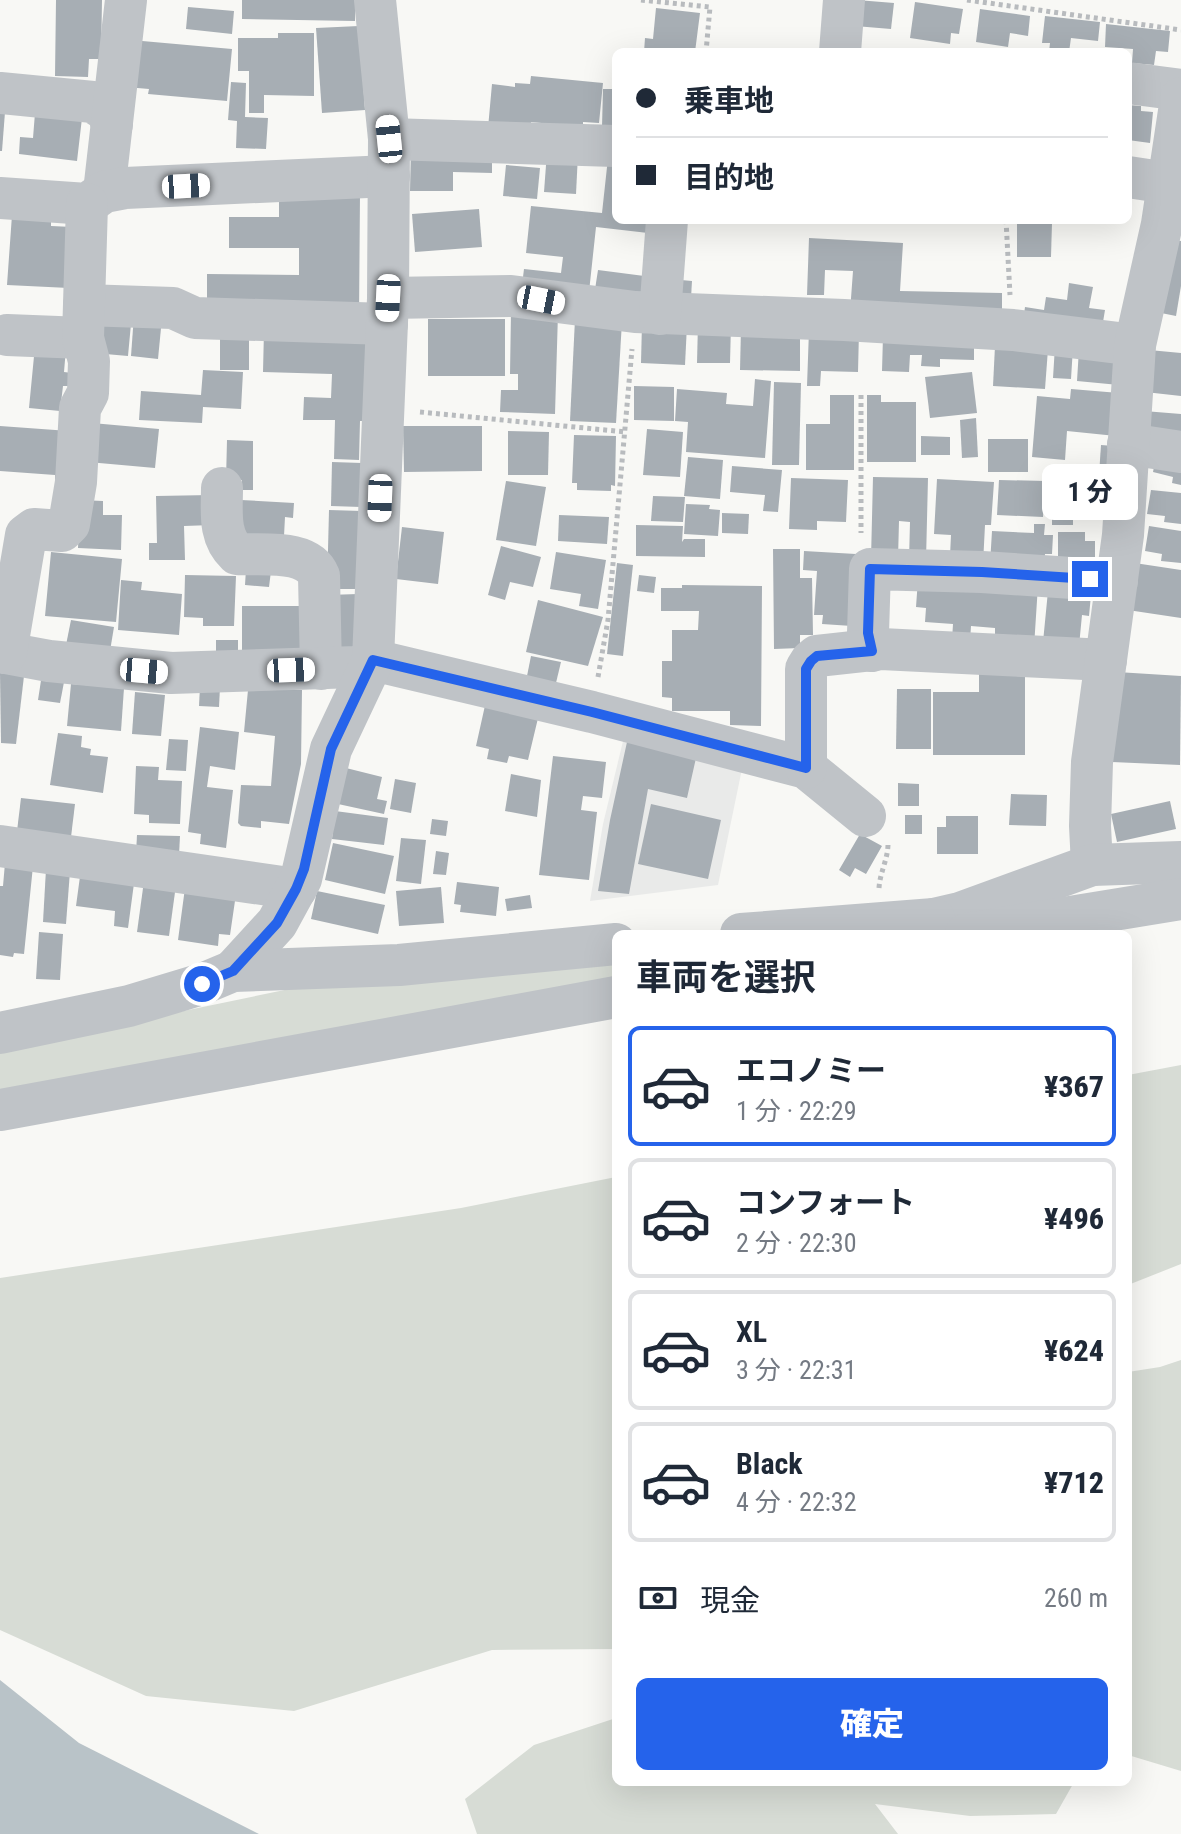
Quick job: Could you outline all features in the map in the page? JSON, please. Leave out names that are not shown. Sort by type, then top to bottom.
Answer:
[{"type":"street","points":[[126,0],[112,124],[96,198],[84,321],[89,361],[88,393],[80,408],[76,482],[69,524],[62,531],[34,529],[26,535],[3,652],[49,661],[171,673],[357,667],[373,660],[592,712],[806,768],[865,816]]},
{"type":"street","points":[[233,971],[277,923],[296,889],[304,869],[331,749],[373,660],[388,311],[389,158],[375,0]]},
{"type":"street","points":[[840,48],[844,0]]},
{"type":"street","points":[[1132,84],[1181,90]]},
{"type":"street","points":[[0,93],[93,102],[107,111],[112,124]]},
{"type":"street","points":[[1092,865],[1092,762],[1123,535],[1135,345],[1171,226],[1148,180],[1181,98]]},
{"type":"street","points":[[0,198],[96,198],[125,188],[389,158],[612,146]]},
{"type":"street","points":[[647,313],[666,224]]},
{"type":"street","points":[[7,335],[173,308],[195,318],[388,311],[511,296],[647,313],[1013,330],[1135,345]]},
{"type":"street","points":[[1128,444],[1181,452]]},
{"type":"street","points":[[222,488],[222,531],[229,547],[237,554],[303,558],[316,569],[319,576],[321,669]]},
{"type":"street","points":[[872,651],[868,633],[870,569],[982,572],[1117,581]]},
{"type":"street","points":[[806,768],[806,669],[817,656],[872,651],[1106,660]]},
{"type":"street","points":[[0,846],[296,889]]},
{"type":"street","points":[[946,929],[960,913],[1092,865],[1181,862]]},
{"type":"street","points":[[801,930],[877,925],[946,929],[1181,899]]},
{"type":"street","points":[[0,1033],[129,1006],[202,984],[233,971],[399,965],[612,944]]},
{"type":"street","points":[[0,1110],[612,998]]},
{"type":"path","points":[[641,0],[711,3],[706,48]]},
{"type":"path","points":[[967,0],[1004,2],[1181,30]]},
{"type":"path","points":[[1006,224],[1013,330]]},
{"type":"path","points":[[592,712],[608,620],[626,432],[647,313]]},
{"type":"path","points":[[861,395],[861,544],[870,569]]},
{"type":"path","points":[[383,409],[626,432]]},
{"type":"path","points":[[865,816],[889,836],[888,853],[880,871],[877,925]]},
{"type":"shaded area","points":[[624,737],[743,764],[718,885],[590,901],[603,824]]},
{"type":"shaded area","points":[[612,956],[612,987],[0,1097],[0,1049],[304,986]]},
{"type":"shaded area","points":[[1181,1065],[1181,1264],[1132,1283],[1132,1074]]},
{"type":"shaded area","points":[[612,1178],[612,1649],[492,1650],[294,1711],[146,1696],[0,1630],[0,1278],[461,1208]]},
{"type":"shaded area","points":[[1181,1360],[1181,1771],[1132,1756],[1132,1371]]},
{"type":"shaded area","points":[[0,1680],[79,1743],[259,1834],[0,1834]]},
{"type":"shaded area","points":[[612,1719],[612,1786],[1072,1786],[1056,1814],[970,1816],[875,1804],[898,1834],[477,1834],[465,1799],[534,1745]]},
{"type":"building","points":[[56,0],[102,0],[101,59],[89,59],[88,77],[55,76]]},
{"type":"building","points":[[242,0],[355,0],[355,21],[242,19]]},
{"type":"building","points":[[857,0],[894,3],[891,29],[855,26]]},
{"type":"building","points":[[915,2],[963,9],[959,34],[951,33],[950,44],[910,38]]},
{"type":"building","points":[[188,7],[234,11],[232,34],[186,29]]},
{"type":"building","points":[[656,8],[700,13],[696,48],[644,48],[645,38],[653,39]]},
{"type":"building","points":[[980,9],[1030,16],[1028,36],[1010,33],[1008,47],[976,42]]},
{"type":"building","points":[[1045,16],[1100,22],[1098,41],[1071,38],[1070,48],[1049,48],[1050,43],[1042,43]]},
{"type":"building","points":[[1106,24],[1170,31],[1168,52],[1156,51],[1154,65],[1132,63],[1132,48],[1105,47]]},
{"type":"building","points":[[359,26],[365,110],[322,113],[316,28]]},
{"type":"building","points":[[278,33],[314,33],[314,96],[264,95],[264,113],[249,113],[249,71],[238,71],[238,38],[278,38]]},
{"type":"building","points":[[131,40],[232,49],[227,101],[148,94],[149,89],[126,87]]},
{"type":"building","points":[[531,76],[603,83],[599,123],[583,122],[583,127],[531,122],[530,133],[488,128],[492,84],[515,87],[515,83],[530,84]]},
{"type":"building","points":[[231,82],[246,83],[245,117],[268,118],[266,149],[236,148],[237,121],[228,120]]},
{"type":"building","points":[[603,89],[612,89],[612,133],[602,127]]},
{"type":"building","points":[[1132,105],[1141,106],[1141,111],[1153,112],[1150,143],[1132,141]]},
{"type":"building","points":[[0,111],[5,112],[2,151],[0,151]]},
{"type":"building","points":[[35,113],[82,118],[77,161],[19,154],[20,137],[33,138]]},
{"type":"building","points":[[411,147],[492,148],[492,173],[453,172],[453,191],[410,191]]},
{"type":"building","points":[[547,152],[578,154],[576,194],[544,192]]},
{"type":"building","points":[[608,158],[612,158],[612,224],[649,224],[648,233],[596,227],[589,292],[522,285],[524,269],[561,273],[563,257],[526,253],[531,206],[602,213]]},
{"type":"building","points":[[506,165],[540,168],[537,199],[503,196]]},
{"type":"building","points":[[360,194],[359,318],[207,317],[207,274],[299,275],[299,248],[229,248],[229,217],[279,217],[279,199]]},
{"type":"building","points":[[479,209],[482,247],[415,252],[412,214]]},
{"type":"building","points":[[12,215],[51,217],[51,226],[73,227],[69,288],[7,285]]},
{"type":"building","points":[[1017,224],[1052,224],[1051,257],[1017,257]]},
{"type":"building","points":[[809,238],[903,243],[900,291],[1002,293],[1002,317],[900,315],[900,301],[899,315],[850,312],[853,271],[825,270],[824,295],[807,295]]},
{"type":"building","points":[[1169,239],[1181,241],[1181,286],[1176,316],[1156,312]]},
{"type":"building","points":[[598,270],[652,277],[648,303],[594,296]]},
{"type":"building","points":[[681,280],[692,281],[691,298],[672,297]]},
{"type":"building","points":[[1069,283],[1093,287],[1089,308],[1105,310],[1101,334],[1023,322],[1025,307],[1044,310],[1046,297],[1067,300]]},
{"type":"building","points":[[511,312],[558,313],[555,414],[500,412],[501,390],[518,390],[518,374],[510,374]]},
{"type":"building","points":[[132,313],[128,356],[94,353],[88,333]]},
{"type":"building","points":[[134,315],[162,318],[158,359],[131,356]]},
{"type":"building","points":[[428,319],[505,319],[505,376],[428,376]]},
{"type":"building","points":[[575,319],[622,321],[616,423],[570,421]]},
{"type":"building","points":[[220,322],[249,322],[249,370],[220,370]]},
{"type":"building","points":[[642,323],[687,325],[685,365],[641,363]]},
{"type":"building","points":[[698,323],[731,324],[730,363],[697,363]]},
{"type":"building","points":[[741,328],[800,329],[800,371],[740,370]]},
{"type":"building","points":[[264,330],[370,333],[368,421],[360,421],[359,460],[334,459],[335,420],[303,420],[304,397],[331,398],[332,374],[263,372]]},
{"type":"building","points":[[809,330],[859,331],[858,372],[821,371],[820,386],[807,386]]},
{"type":"building","points":[[883,336],[974,338],[974,360],[940,359],[940,367],[921,366],[922,355],[910,355],[909,372],[882,371]]},
{"type":"building","points":[[35,346],[66,348],[64,372],[72,373],[71,386],[63,386],[60,411],[29,408]]},
{"type":"building","points":[[995,346],[1048,349],[1045,389],[993,386]]},
{"type":"building","points":[[1055,346],[1073,347],[1071,379],[1053,378]]},
{"type":"building","points":[[1079,349],[1122,353],[1119,385],[1077,381]]},
{"type":"building","points":[[1149,350],[1181,353],[1181,396],[1145,392]]},
{"type":"building","points":[[203,370],[243,372],[241,409],[203,407],[202,423],[139,420],[141,391],[201,395]]},
{"type":"building","points":[[972,372],[977,413],[930,418],[925,377]]},
{"type":"building","points":[[755,379],[771,381],[765,458],[686,452],[688,422],[675,421],[677,389],[727,393],[726,404],[753,406]]},
{"type":"building","points":[[774,382],[801,383],[799,465],[772,465]]},
{"type":"building","points":[[634,386],[674,387],[674,421],[634,420]]},
{"type":"building","points":[[1071,389],[1119,393],[1116,436],[1067,431],[1065,460],[1032,457],[1037,396],[1070,399]]},
{"type":"building","points":[[830,395],[854,395],[854,470],[806,470],[806,424],[830,424]]},
{"type":"building","points":[[867,395],[881,395],[881,402],[916,402],[916,462],[867,462]]},
{"type":"building","points":[[1144,411],[1181,414],[1181,442],[1141,438]]},
{"type":"building","points":[[976,418],[978,457],[962,458],[960,420]]},
{"type":"building","points":[[92,423],[159,429],[155,468],[88,462]]},
{"type":"building","points":[[0,426],[69,431],[55,482],[55,475],[0,471]]},
{"type":"building","points":[[403,426],[482,426],[482,471],[404,472]]},
{"type":"building","points":[[647,429],[683,432],[680,477],[643,475]]},
{"type":"building","points":[[508,431],[549,432],[548,475],[508,475]]},
{"type":"building","points":[[574,435],[616,436],[615,486],[611,485],[611,491],[577,490],[577,483],[572,483]]},
{"type":"building","points":[[921,436],[950,437],[950,455],[921,455]]},
{"type":"building","points":[[988,439],[1028,439],[1028,472],[988,472]]},
{"type":"building","points":[[227,440],[253,441],[253,490],[242,490],[242,480],[226,480]]},
{"type":"building","points":[[1101,445],[1114,446],[1112,476],[1099,475]]},
{"type":"building","points":[[1157,452],[1181,457],[1181,485],[1172,483],[1173,477],[1153,472]]},
{"type":"building","points":[[688,457],[723,460],[720,499],[684,496]]},
{"type":"building","points":[[332,462],[362,463],[361,507],[331,506]]},
{"type":"building","points":[[732,466],[782,470],[778,512],[763,511],[765,495],[730,492]]},
{"type":"building","points":[[873,477],[928,478],[926,561],[909,560],[910,522],[899,521],[898,559],[871,559]]},
{"type":"building","points":[[791,478],[848,480],[846,522],[817,521],[817,530],[789,529]]},
{"type":"building","points":[[937,479],[994,482],[991,525],[985,525],[983,564],[950,556],[951,535],[934,534]]},
{"type":"building","points":[[999,480],[1045,481],[1043,517],[997,515]]},
{"type":"building","points":[[506,481],[546,487],[536,546],[496,540]]},
{"type":"building","points":[[1052,481],[1073,481],[1073,525],[1052,525]]},
{"type":"building","points":[[1151,490],[1181,493],[1181,524],[1164,522],[1165,516],[1147,514]]},
{"type":"building","points":[[211,495],[212,525],[184,526],[185,560],[149,560],[149,543],[157,543],[156,496]]},
{"type":"building","points":[[653,496],[685,497],[683,522],[651,521]]},
{"type":"building","points":[[80,500],[103,501],[103,515],[122,515],[121,550],[78,548]]},
{"type":"building","points":[[241,500],[294,503],[293,518],[285,517],[284,536],[239,534]]},
{"type":"building","points":[[686,504],[710,505],[709,509],[720,510],[718,536],[684,534]]},
{"type":"building","points":[[329,510],[362,511],[360,589],[327,589]]},
{"type":"building","points":[[722,513],[749,514],[748,534],[722,533]]},
{"type":"building","points":[[559,515],[609,517],[607,544],[558,541]]},
{"type":"building","points":[[1034,524],[1045,524],[1044,535],[1053,535],[1052,554],[1045,554],[1044,566],[990,564],[992,531],[1034,533]]},
{"type":"building","points":[[636,525],[683,526],[682,542],[684,539],[705,539],[705,557],[636,556]]},
{"type":"building","points":[[1149,526],[1181,531],[1181,563],[1161,561],[1162,554],[1145,551]]},
{"type":"building","points":[[402,527],[444,532],[438,584],[396,579]]},
{"type":"building","points":[[1058,532],[1085,532],[1085,541],[1095,541],[1095,568],[1058,567]]},
{"type":"building","points":[[501,546],[541,557],[533,587],[510,582],[505,600],[488,595]]},
{"type":"building","points":[[773,549],[800,549],[800,578],[812,578],[813,635],[800,635],[800,648],[774,649]]},
{"type":"building","points":[[804,551],[856,554],[852,626],[822,624],[823,615],[814,615],[817,571],[803,570]]},
{"type":"building","points":[[51,552],[122,559],[116,622],[45,616]]},
{"type":"building","points":[[556,552],[606,560],[598,609],[579,606],[581,594],[550,589]]},
{"type":"building","points":[[1128,562],[1181,570],[1181,618],[1121,609]]},
{"type":"building","points":[[617,563],[633,565],[623,656],[607,654]]},
{"type":"building","points":[[246,569],[271,571],[269,587],[245,585]]},
{"type":"building","points":[[185,575],[236,576],[234,626],[203,626],[203,618],[184,617]]},
{"type":"building","points":[[639,575],[656,577],[654,593],[637,591]]},
{"type":"building","points":[[918,579],[1038,585],[1034,647],[995,635],[995,628],[971,626],[970,641],[952,640],[953,624],[925,622],[926,608],[916,607]]},
{"type":"building","points":[[121,580],[142,582],[141,590],[182,594],[179,635],[118,630]]},
{"type":"building","points":[[682,585],[762,586],[761,726],[730,725],[730,711],[672,711],[672,698],[662,697],[662,661],[672,661],[672,630],[698,630],[699,611],[661,611],[661,588],[682,588]]},
{"type":"building","points":[[1048,591],[1091,595],[1089,616],[1082,615],[1079,646],[1043,642]]},
{"type":"building","points":[[358,594],[359,652],[330,652],[328,595]]},
{"type":"building","points":[[538,600],[603,617],[588,666],[526,652]]},
{"type":"building","points":[[242,606],[307,606],[307,660],[242,660]]},
{"type":"building","points":[[71,620],[114,627],[109,657],[65,650]]},
{"type":"building","points":[[216,640],[238,640],[238,662],[216,661]]},
{"type":"building","points":[[531,656],[561,662],[555,687],[526,681]]},
{"type":"building","points":[[1117,672],[1181,676],[1180,765],[1112,762]]},
{"type":"building","points":[[0,673],[24,676],[16,744],[1,743]]},
{"type":"building","points":[[42,674],[65,677],[60,703],[38,700]]},
{"type":"building","points":[[979,674],[1025,674],[1025,755],[933,755],[933,692],[979,692]]},
{"type":"building","points":[[71,684],[124,688],[121,731],[67,726]]},
{"type":"building","points":[[200,686],[220,687],[219,707],[199,706]]},
{"type":"building","points":[[897,689],[931,689],[931,749],[896,749]]},
{"type":"building","points":[[248,690],[302,690],[301,764],[289,824],[261,821],[261,828],[238,823],[241,785],[271,786],[275,736],[244,732]]},
{"type":"building","points":[[135,692],[165,695],[161,736],[132,734]]},
{"type":"building","points":[[486,701],[539,714],[528,760],[509,756],[507,763],[487,759],[489,749],[476,746]]},
{"type":"building","points":[[200,727],[239,732],[235,770],[210,766],[207,787],[233,790],[226,848],[200,844],[201,834],[188,832]]},
{"type":"building","points":[[58,733],[82,736],[81,747],[91,749],[90,755],[108,757],[103,793],[50,785]]},
{"type":"building","points":[[169,739],[188,740],[186,771],[166,770]]},
{"type":"building","points":[[627,742],[696,758],[687,798],[648,789],[629,894],[598,891]]},
{"type":"building","points":[[553,756],[606,762],[602,798],[583,796],[581,810],[597,812],[589,880],[539,875]]},
{"type":"building","points":[[136,766],[159,767],[158,780],[182,781],[180,824],[149,823],[149,815],[134,814]]},
{"type":"building","points":[[346,768],[382,777],[377,799],[387,801],[384,814],[338,804]]},
{"type":"building","points":[[511,774],[541,780],[537,817],[505,811]]},
{"type":"building","points":[[395,779],[416,783],[411,813],[390,809]]},
{"type":"building","points":[[898,783],[919,784],[919,806],[898,806]]},
{"type":"building","points":[[1011,794],[1047,795],[1046,826],[1009,825]]},
{"type":"building","points":[[21,798],[75,804],[71,837],[17,831]]},
{"type":"building","points":[[1170,801],[1176,829],[1117,842],[1111,814]]},
{"type":"building","points":[[651,804],[721,820],[708,879],[638,864]]},
{"type":"building","points":[[335,811],[388,818],[384,845],[332,839]]},
{"type":"building","points":[[905,815],[922,815],[922,834],[905,834]]},
{"type":"building","points":[[946,816],[978,816],[978,854],[937,854],[937,827],[946,827]]},
{"type":"building","points":[[432,819],[448,821],[446,836],[430,834]]},
{"type":"building","points":[[860,834],[882,846],[866,874],[855,868],[850,877],[839,870]]},
{"type":"building","points":[[137,835],[180,836],[179,855],[136,854]]},
{"type":"building","points":[[401,838],[426,840],[421,884],[396,881]]},
{"type":"building","points":[[333,843],[394,856],[385,894],[325,880]]},
{"type":"building","points":[[436,851],[449,853],[446,875],[433,874]]},
{"type":"building","points":[[5,863],[33,866],[24,954],[14,953],[13,957],[0,955],[0,886],[3,886]]},
{"type":"building","points":[[46,869],[70,871],[66,924],[43,922]]},
{"type":"building","points":[[81,869],[135,876],[128,928],[114,926],[115,911],[76,906]]},
{"type":"building","points":[[144,881],[176,885],[169,936],[137,932]]},
{"type":"building","points":[[457,882],[499,887],[496,916],[460,912],[461,905],[454,904]]},
{"type":"building","points":[[441,887],[444,923],[399,926],[396,891]]},
{"type":"building","points":[[185,888],[236,894],[230,935],[219,934],[218,946],[178,940]]},
{"type":"building","points":[[317,891],[385,905],[378,934],[311,919]]},
{"type":"building","points":[[530,895],[532,908],[507,911],[505,899]]},
{"type":"building","points":[[39,932],[63,934],[60,980],[36,979]]},
{"type":"route","points":[[202,984],[233,971],[285,910],[304,869],[331,749],[373,660],[592,712],[806,768],[806,669],[817,656],[872,651],[868,633],[870,569],[1090,579]]}]
